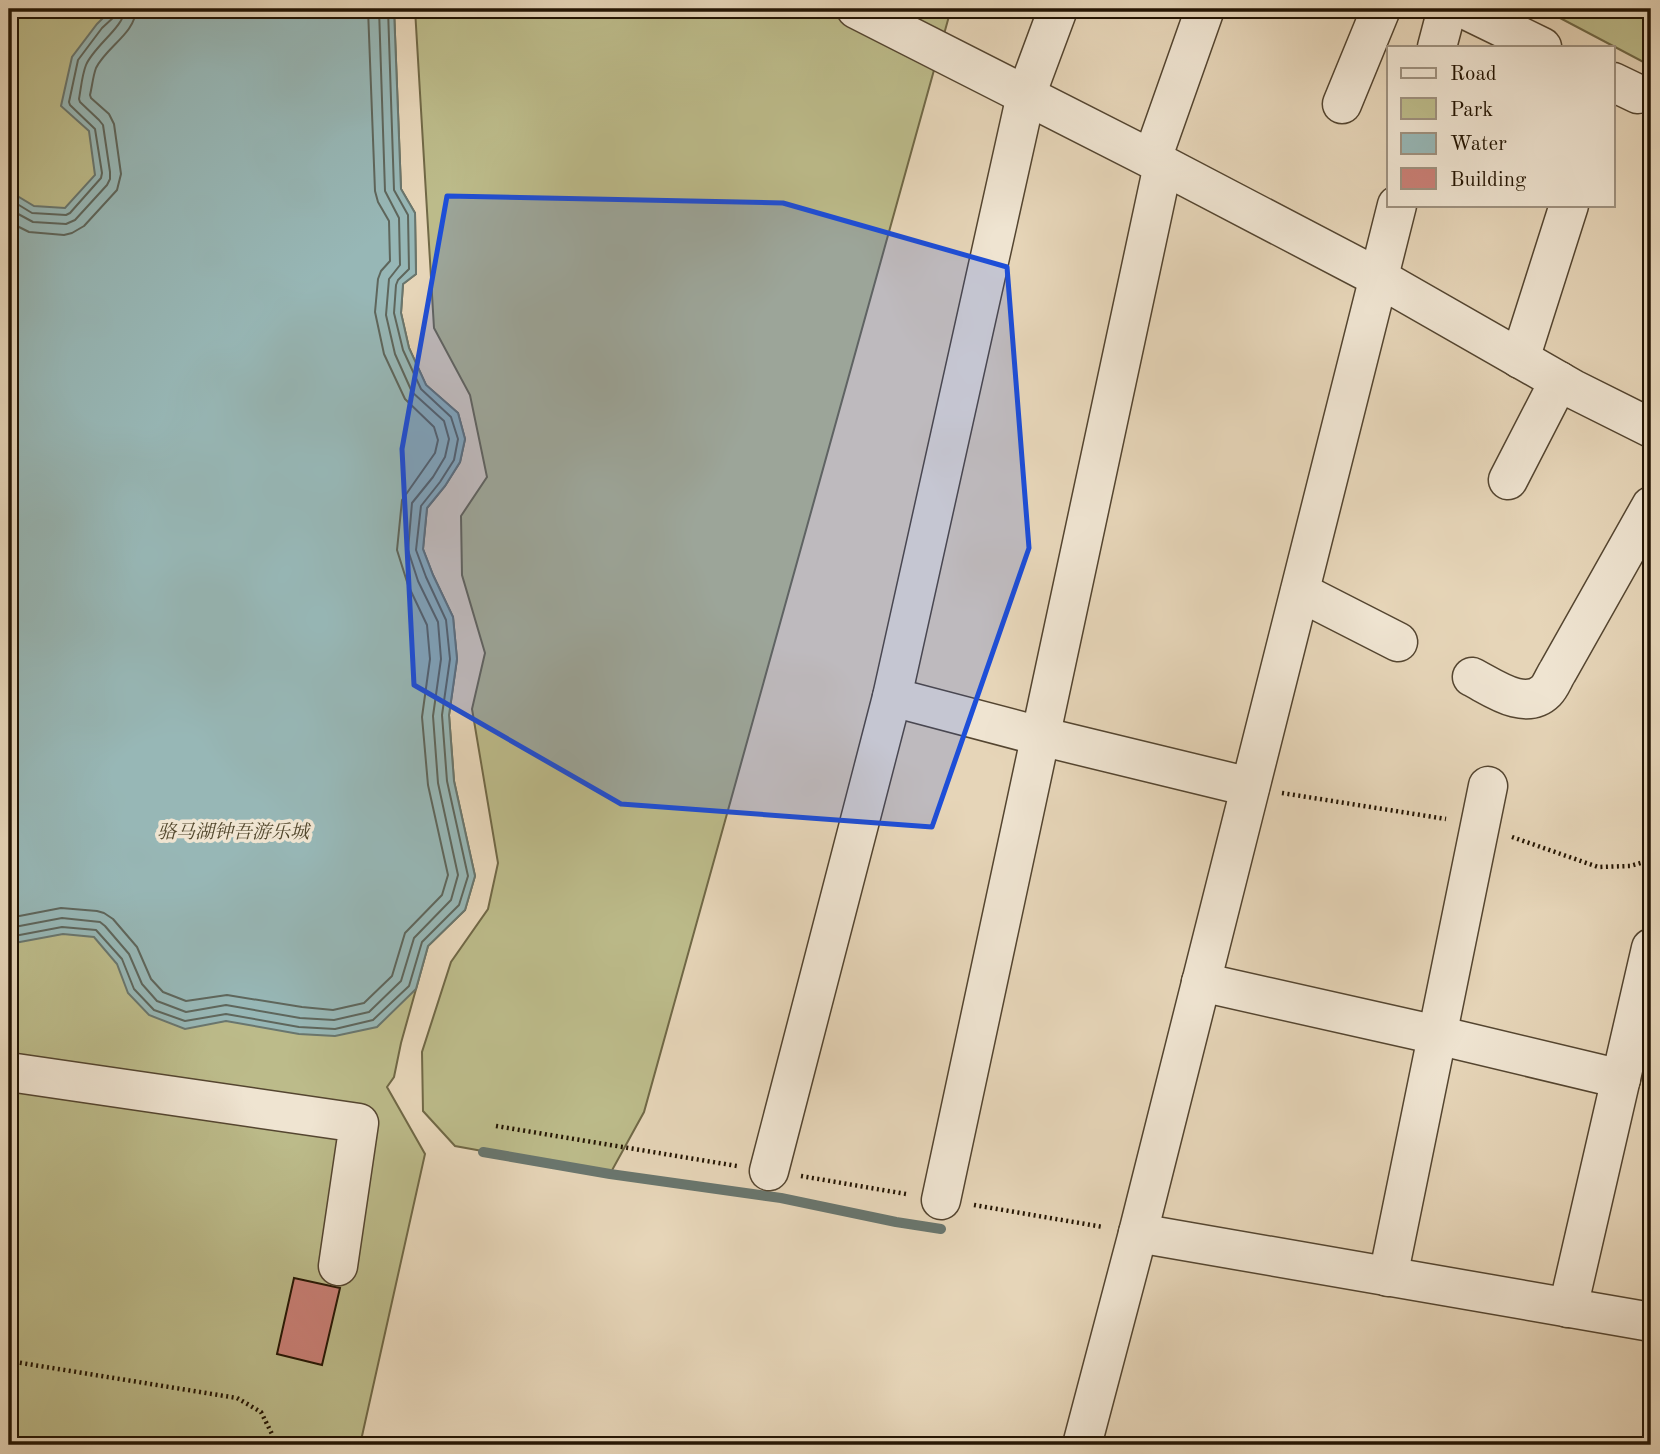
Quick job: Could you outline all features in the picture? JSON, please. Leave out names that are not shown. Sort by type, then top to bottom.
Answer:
[{"type":"street","points":[[856,9],[1379,278],[1559,381],[1651,428]]},
{"type":"street","points":[[769,1171],[892,697],[1027,95],[1058,9]]},
{"type":"street","points":[[941,1200],[1158,162],[1205,9]]},
{"type":"street","points":[[1342,104],[1381,9]]},
{"type":"street","points":[[1437,46],[1447,9]]},
{"type":"street","points":[[1464,9],[1540,46]]},
{"type":"street","points":[[1082,1445],[1397,206]]},
{"type":"street","points":[[1520,359],[1569,206]]},
{"type":"street","points":[[1508,480],[1559,381]]},
{"type":"street","points":[[1472,677],[1513,698],[1531,699],[1545,691],[1651,506]]},
{"type":"street","points":[[1300,592],[1398,642]]},
{"type":"street","points":[[892,697],[1250,787]]},
{"type":"street","points":[[1388,1277],[1488,786]]},
{"type":"street","points":[[1568,1308],[1651,948]]},
{"type":"street","points":[[1201,982],[1621,1079]]},
{"type":"street","points":[[9,1072],[359,1123],[338,1266]]},
{"type":"street","points":[[1138,1233],[1651,1322]]},
{"type":"path","points":[[496,1126],[1138,1233]]},
{"type":"path","points":[[9,1361],[237,1398],[261,1412],[273,1436],[274,1445]]},
{"type":"highlighted area","points":[[447,196],[783,203],[1007,267],[1029,548],[932,827],[621,804],[414,685],[402,449]]},
{"type":"green space","name":"骆马湖钟吾游乐城","points":[[9,9],[394,9],[401,189],[415,213],[416,274],[403,284],[401,313],[409,348],[426,385],[458,413],[465,439],[460,462],[427,508],[423,549],[453,617],[457,659],[449,715],[454,781],[475,876],[465,910],[428,946],[394,1077],[387,1087],[425,1154],[360,1445],[9,1445]]},
{"type":"green space","points":[[415,9],[951,9],[644,1112],[610,1174],[455,1146],[423,1111],[422,1052],[451,962],[488,909],[498,863],[472,709],[485,653],[462,575],[461,516],[487,477],[470,395],[434,328]]},
{"type":"green space","points":[[1543,9],[1651,9],[1651,66]]},
{"type":"water","name":"骆马湖钟吾游乐城","points":[[112,9],[394,9],[401,189],[415,213],[416,274],[403,284],[401,313],[409,348],[426,385],[458,413],[465,439],[460,462],[427,508],[423,549],[453,617],[457,659],[449,715],[454,781],[475,876],[465,910],[428,946],[416,989],[377,1027],[335,1036],[299,1034],[226,1021],[185,1029],[149,1015],[128,993],[117,964],[94,937],[63,934],[9,944],[9,191],[34,206],[65,208],[95,175],[89,131],[61,106],[72,57]]},
{"type":"building","points":[[294,1278],[340,1288],[322,1365],[277,1354]]},
{"type":"waterway","points":[[483,1152],[610,1174],[781,1198],[941,1229]]}]
